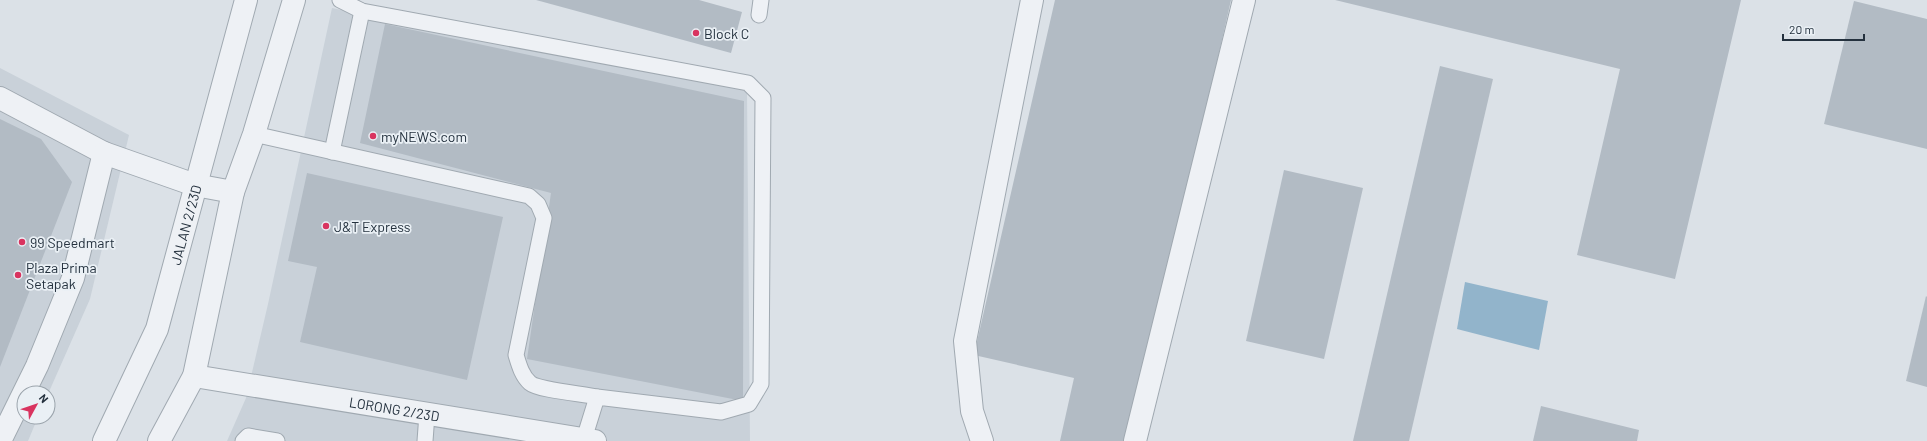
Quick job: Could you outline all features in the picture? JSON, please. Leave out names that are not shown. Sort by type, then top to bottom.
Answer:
[{"type":"street","name":"JALAN 2/23D","points":[[104,441],[157,329],[246,0]]},
{"type":"street","points":[[159,441],[194,376],[233,192],[254,134],[294,0]]},
{"type":"street","points":[[982,441],[972,411],[964,341],[1032,0]]},
{"type":"street","points":[[1135,441],[1244,0]]},
{"type":"street","points":[[0,98],[104,153],[195,185],[233,192]]},
{"type":"street","points":[[0,441],[37,366],[73,278],[104,153]]},
{"type":"street","name":"LORONG 2/23D","points":[[194,376],[590,440]]},
{"type":"lane","points":[[254,134],[529,196],[538,204],[544,218],[516,355],[520,369],[530,383],[542,388],[597,397],[721,412],[749,404],[761,384],[763,98],[748,84],[362,11],[340,0]]},
{"type":"lane","points":[[759,15],[762,0]]},
{"type":"lane","points":[[332,152],[362,11]]},
{"type":"lane","points":[[590,440],[597,397]]},
{"type":"lane","points":[[425,441],[427,414]]},
{"type":"lane","points":[[243,441],[248,436],[277,441]]},
{"type":"shaded area","points":[[332,8],[747,91],[750,441],[227,441],[246,398],[268,304]]},
{"type":"shaded area","points":[[0,68],[129,135],[90,299],[52,385],[16,385],[16,425],[35,425],[28,441],[0,441]]},
{"type":"water","points":[[1465,282],[1548,301],[1539,350],[1457,329]]},
{"type":"building","name":"Block C","points":[[536,0],[699,0],[742,12],[731,53]]},
{"type":"building","points":[[1055,0],[1231,0],[1131,441],[1060,441],[1074,378],[974,355]]},
{"type":"building","points":[[1335,0],[1741,0],[1675,279],[1577,255],[1620,69]]},
{"type":"building","points":[[1854,1],[1927,19],[1927,149],[1824,124]]},
{"type":"building","points":[[385,24],[744,101],[743,401],[527,359],[551,193],[360,143]]},
{"type":"building","points":[[1440,66],[1493,79],[1409,441],[1353,441]]},
{"type":"building","name":"Plaza Prima Setapak","points":[[0,119],[41,139],[72,182],[0,367]]},
{"type":"building","points":[[1284,170],[1363,188],[1324,359],[1246,341]]},
{"type":"building","points":[[307,173],[503,217],[467,380],[300,342],[317,267],[288,261]]},
{"type":"building","points":[[1926,296],[1927,297],[1927,387],[1906,381]]},
{"type":"building","points":[[1541,406],[1639,430],[1637,441],[1533,441]]},
{"type":"place","name":"Block C","points":[[696,33]]},
{"type":"place","name":"myNEWS.com","points":[[373,136]]},
{"type":"place","name":"J&T Express","points":[[326,226]]},
{"type":"place","name":"99 Speedmart","points":[[22,242]]},
{"type":"place","name":"Plaza Prima Setapak","points":[[18,275]]}]
